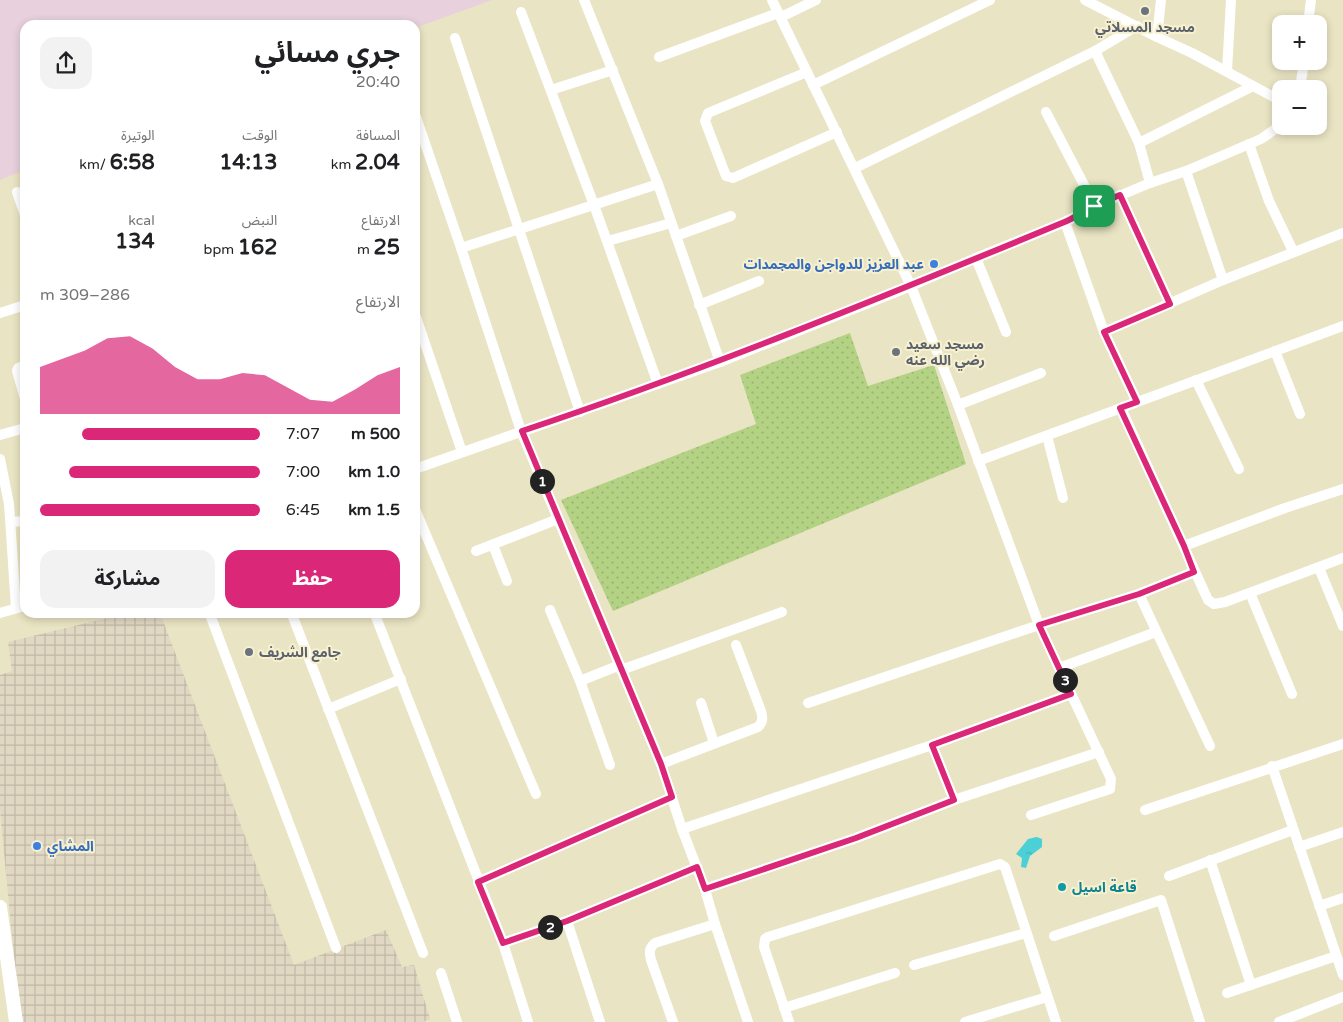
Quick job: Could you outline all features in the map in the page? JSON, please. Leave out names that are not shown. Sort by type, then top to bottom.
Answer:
[{"type":"street","points":[[584,0],[658,184],[720,362]]},
{"type":"street","points":[[772,0],[911,286],[958,405],[1039,625],[1111,779],[1110,789],[1031,816]]},
{"type":"street","points":[[659,57],[816,0]]},
{"type":"street","points":[[814,85],[990,0]]},
{"type":"street","points":[[1085,0],[1227,71],[1272,96]]},
{"type":"street","points":[[1157,37],[1161,0]]},
{"type":"street","points":[[1227,71],[1231,0]]},
{"type":"street","points":[[1309,15],[1311,0]]},
{"type":"street","points":[[521,12],[608,242],[658,384]]},
{"type":"street","points":[[855,168],[1095,51],[1137,26]]},
{"type":"street","points":[[455,38],[580,412]]},
{"type":"street","points":[[1095,51],[1139,143],[1150,183]]},
{"type":"street","points":[[552,90],[613,70]]},
{"type":"street","points":[[807,72],[708,113],[705,121],[726,176],[733,178],[837,132]]},
{"type":"street","points":[[1139,143],[1253,86]]},
{"type":"street","points":[[1046,112],[1094,206]]},
{"type":"street","points":[[420,129],[522,431],[661,764],[682,829],[705,889],[714,924],[748,1022]]},
{"type":"street","points":[[420,467],[720,362],[1065,222],[1094,206],[1150,183],[1186,171],[1261,139],[1272,131]]},
{"type":"street","points":[[1249,144],[1268,201],[1293,251]]},
{"type":"street","points":[[1186,171],[1223,280]]},
{"type":"street","points":[[461,248],[658,184]]},
{"type":"street","points":[[16,192],[20,202]]},
{"type":"street","points":[[1120,195],[1170,304]]},
{"type":"street","points":[[676,236],[731,216]]},
{"type":"street","points":[[1065,222],[1104,332],[1137,402]]},
{"type":"street","points":[[608,242],[671,223]]},
{"type":"street","points":[[1104,332],[1293,251],[1343,233]]},
{"type":"street","points":[[976,258],[1006,332]]},
{"type":"street","points":[[700,305],[759,280]]},
{"type":"street","points":[[0,313],[20,307]]},
{"type":"street","points":[[978,461],[1343,326]]},
{"type":"street","points":[[420,329],[462,452]]},
{"type":"street","points":[[1274,351],[1300,414]]},
{"type":"street","points":[[20,367],[16,371],[20,383]]},
{"type":"street","points":[[958,405],[1041,373]]},
{"type":"street","points":[[1196,380],[1239,469]]},
{"type":"street","points":[[1120,408],[1208,600],[1214,604],[1225,602],[1343,558]]},
{"type":"street","points":[[0,436],[20,430]]},
{"type":"street","points":[[1047,436],[1063,498]]},
{"type":"street","points":[[0,459],[11,522],[12,570],[20,607],[0,613]]},
{"type":"street","points":[[1184,546],[1285,508],[1343,489]]},
{"type":"street","points":[[476,551],[558,519]]},
{"type":"street","points":[[11,522],[20,521]]},
{"type":"street","points":[[420,521],[536,794]]},
{"type":"street","points":[[493,545],[507,581]]},
{"type":"street","points":[[1319,568],[1343,626]]},
{"type":"street","points":[[808,703],[1039,625],[1139,594],[1194,572]]},
{"type":"street","points":[[1250,593],[1292,694]]},
{"type":"street","points":[[1139,594],[1210,746]]},
{"type":"street","points":[[550,610],[580,681],[610,765]]},
{"type":"street","points":[[580,681],[782,612]]},
{"type":"street","points":[[211,618],[336,948]]},
{"type":"street","points":[[293,618],[422,953]]},
{"type":"street","points":[[376,618],[503,943],[528,1022]]},
{"type":"street","points":[[1059,668],[1156,632]]},
{"type":"street","points":[[661,764],[758,727],[763,719],[736,645]]},
{"type":"street","points":[[328,709],[401,679]]},
{"type":"street","points":[[682,829],[932,745],[1071,694]]},
{"type":"street","points":[[701,703],[714,743]]},
{"type":"street","points":[[1145,810],[1272,766],[1343,744]]},
{"type":"street","points":[[932,745],[954,800]]},
{"type":"street","points":[[705,889],[856,838],[954,800],[1099,752]]},
{"type":"street","points":[[1272,766],[1342,970]]},
{"type":"street","points":[[478,882],[672,797]]},
{"type":"street","points":[[1169,876],[1293,830]]},
{"type":"street","points":[[1299,846],[1343,832]]},
{"type":"street","points":[[1210,860],[1252,985]]},
{"type":"street","points":[[789,1022],[764,947],[765,939],[768,936],[1000,864],[1005,867],[1056,1022]]},
{"type":"street","points":[[503,943],[567,921],[697,867]]},
{"type":"street","points":[[1319,906],[1343,898]]},
{"type":"street","points":[[1054,936],[1161,900],[1200,1022]]},
{"type":"street","points":[[0,906],[16,1022]]},
{"type":"street","points":[[567,921],[600,1022]]},
{"type":"street","points":[[673,1022],[651,960],[649,952],[651,946],[655,943],[714,924]]},
{"type":"street","points":[[914,965],[1026,933]]},
{"type":"street","points":[[1228,993],[1336,956]]},
{"type":"street","points":[[441,973],[457,1022]]},
{"type":"street","points":[[784,1008],[896,973]]},
{"type":"street","points":[[965,1022],[1047,997]]},
{"type":"street","points":[[1280,1022],[1343,997]]},
{"type":"shaded area","points":[[0,0],[492,0],[420,26],[420,20],[20,20],[20,172],[0,180]]},
{"type":"shaded area","points":[[107,618],[162,618],[294,965],[386,930],[402,967],[414,965],[430,1019],[423,1022],[20,1022],[0,810],[0,675],[12,671],[8,642]]},
{"type":"green space","points":[[850,333],[868,386],[934,365],[966,464],[613,611],[561,500],[756,424],[740,375]]},
{"type":"water","points":[[1037,837],[1042,839],[1042,847],[1030,856],[1026,868],[1021,867],[1022,858],[1016,854],[1028,839]]},
{"type":"place","name":"مسجد المسلاتي","points":[[1145,11]]},
{"type":"place","name":"عبد العزيز للدواجن والمجمدات","points":[[934,264]]},
{"type":"place","name":"مسجد سعيد رضي الله عنه","points":[[896,352]]},
{"type":"place","name":"جامع الشريف","points":[[249,652]]},
{"type":"place","name":"المشاي","points":[[37,846]]},
{"type":"place","name":"قاعة اسيل","points":[[1062,887]]},
{"type":"route","points":[[1120,195],[1170,304],[1104,332],[1137,402],[1120,408],[1184,546],[1194,572],[1139,594],[1039,625],[1071,694],[932,745],[954,800],[856,838],[705,889],[697,867],[567,921],[503,943],[478,882],[672,797],[661,764],[522,431],[720,362],[1065,222],[1094,206],[1120,195]]}]
